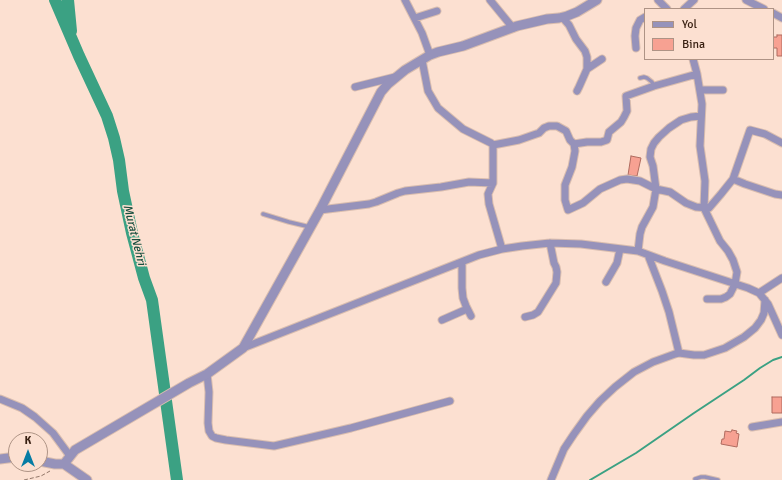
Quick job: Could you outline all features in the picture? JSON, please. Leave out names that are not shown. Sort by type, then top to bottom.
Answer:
[{"type":"street","points":[[406,0],[422,33],[426,57],[428,91],[438,108],[462,129],[493,145],[519,140],[539,133],[544,128],[549,126],[557,126],[566,132],[574,144],[575,151],[572,167],[565,185],[565,200],[568,210],[583,203],[600,189],[620,180],[632,179],[640,181],[656,189],[670,192],[686,203],[696,207],[708,208],[733,179],[750,130],[765,134],[782,142]]},
{"type":"street","points":[[490,0],[513,28]]},
{"type":"street","points":[[243,348],[320,210],[381,92],[395,77],[426,57],[438,52],[463,46],[536,21],[562,17],[577,12],[597,0]]},
{"type":"street","points":[[658,0],[662,8]]},
{"type":"street","points":[[685,8],[694,0]]},
{"type":"street","points":[[746,0],[762,8]]},
{"type":"street","points":[[415,18],[438,11]]},
{"type":"street","points":[[562,17],[569,25],[587,57],[587,69],[580,87],[576,91]]},
{"type":"street","points":[[636,48],[634,36],[636,28],[640,20],[644,17]]},
{"type":"street","points":[[587,69],[602,59]]},
{"type":"street","points":[[693,60],[702,104],[700,146],[705,181],[704,208],[720,241],[733,260],[737,272],[735,284],[730,294],[721,299],[707,299]]},
{"type":"street","points":[[574,144],[601,142],[607,140],[609,132],[621,122],[627,111],[626,96],[654,86],[697,74]]},
{"type":"street","points":[[355,87],[395,77]]},
{"type":"street","points":[[700,90],[723,90]]},
{"type":"street","points":[[638,251],[642,227],[653,207],[656,189],[653,166],[650,157],[651,149],[654,143],[669,128],[681,120],[701,116]]},
{"type":"street","points":[[493,145],[493,183],[488,194],[489,204],[502,249]]},
{"type":"street","points":[[733,179],[775,194],[782,195]]},
{"type":"street","points":[[320,210],[369,204],[406,191],[469,182],[493,183]]},
{"type":"street","points":[[525,317],[538,312],[556,283],[557,272],[550,244]]},
{"type":"street","points":[[59,464],[70,456],[75,450],[206,374],[243,348],[479,255],[502,249],[550,244],[581,244],[638,251],[748,288],[759,294],[768,304],[782,335]]},
{"type":"street","points":[[606,282],[617,263],[620,249]]},
{"type":"street","points":[[648,255],[669,312],[680,353]]},
{"type":"street","points":[[442,320],[469,312],[463,298],[462,262]]},
{"type":"street","points":[[759,294],[782,278]]},
{"type":"street","points":[[551,480],[564,449],[574,434],[600,401],[615,387],[634,372],[652,362],[680,353],[694,355],[712,353],[725,348],[744,337],[755,328],[761,320],[764,313],[765,300]]},
{"type":"street","points":[[206,374],[209,392],[208,423],[212,436],[226,440],[266,446],[290,443],[450,401]]},
{"type":"street","points":[[0,399],[22,408],[35,417],[53,434],[70,456]]},
{"type":"street","points":[[752,427],[782,422]]},
{"type":"street","points":[[48,462],[59,464],[87,480]]},
{"type":"lane","points":[[640,78],[647,78],[654,86]]},
{"type":"lane","points":[[263,214],[310,227]]},
{"type":"lane","points":[[695,479],[705,477],[718,480]]},
{"type":"path","points":[[24,480],[41,476],[59,464]]},
{"type":"building","points":[[777,35],[782,35],[782,56],[777,56],[777,48],[774,48],[774,37],[777,37]]},
{"type":"building","points":[[631,156],[641,158],[637,176],[628,175]]},
{"type":"building","points":[[772,397],[782,397],[782,413],[772,413]]},
{"type":"building","points":[[732,430],[737,431],[736,433],[739,434],[737,447],[721,444],[722,439],[724,439],[725,431],[731,432]]},
{"type":"waterway","name":"Murat Nehri","points":[[55,0],[107,116],[114,138],[132,233],[144,278],[152,300],[177,480]]},
{"type":"waterway","points":[[68,0],[71,31]]},
{"type":"waterway","points":[[590,480],[636,453],[760,368],[773,360],[782,357]]}]
